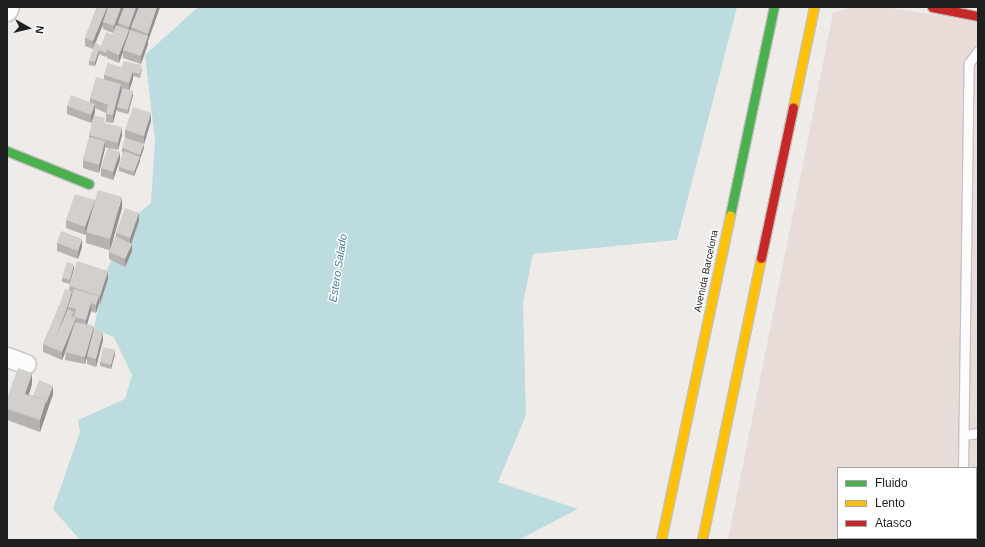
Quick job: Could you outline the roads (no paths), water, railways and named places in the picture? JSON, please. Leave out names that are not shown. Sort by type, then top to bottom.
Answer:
[{"type":"main road","name":"Avenida Barcelona","points":[[661,540],[774,7]]},
{"type":"main road","points":[[702,540],[814,7]]},
{"type":"main road","points":[[932,7],[945,8],[978,16]]},
{"type":"main road","points":[[7,151],[89,184]]},
{"type":"street","points":[[7,11],[9,7]]},
{"type":"street","points":[[7,357],[26,364]]},
{"type":"lane","points":[[963,467],[969,63],[978,52]]},
{"type":"lane","points":[[964,435],[978,433]]},
{"type":"water","name":"Estero Salado","points":[[198,7],[737,7],[677,240],[533,254],[523,303],[526,415],[498,482],[578,509],[518,540],[80,540],[53,509],[80,432],[78,420],[125,399],[132,375],[114,337],[94,329],[104,277],[128,223],[151,203],[155,141],[145,55]]}]
